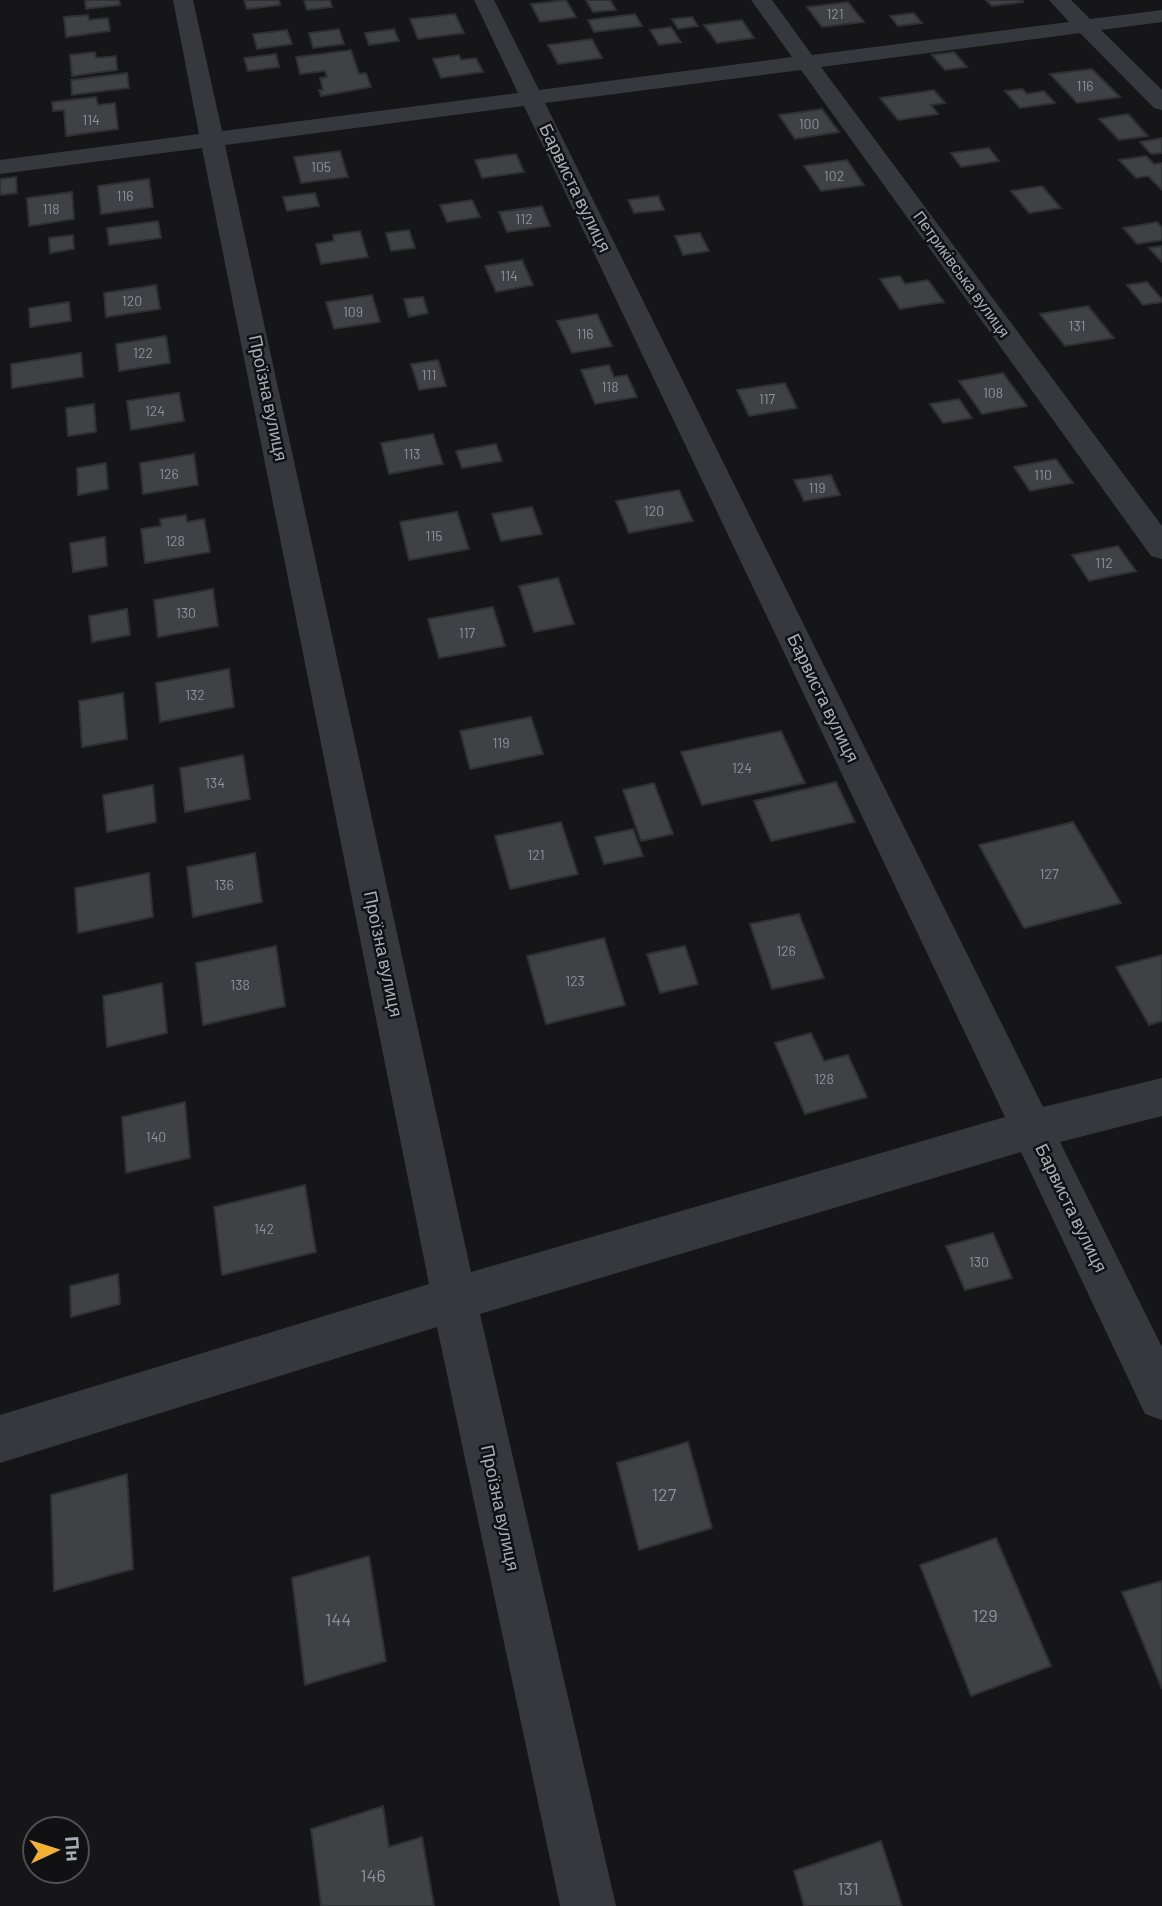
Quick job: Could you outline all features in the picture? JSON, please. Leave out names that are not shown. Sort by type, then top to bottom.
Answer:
[{"type":"street","name":"Проїзна вулиця","points":[[183,0],[214,138],[454,1299],[588,1906]]},
{"type":"street","name":"Барвиста вулиця","points":[[484,0],[1162,1397]]},
{"type":"street","name":"Петриківська вулиця","points":[[761,0],[1162,548]]},
{"type":"street","points":[[1059,0],[1162,103]]},
{"type":"street","points":[[0,167],[1162,16]]},
{"type":"street","points":[[0,1439],[454,1299],[1032,1129],[1162,1097]]},
{"type":"building","points":[[85,0],[119,0],[120,5],[86,9]]},
{"type":"building","points":[[244,0],[279,0],[280,5],[247,9]]},
{"type":"building","points":[[304,0],[330,0],[332,7],[307,10]]},
{"type":"building","points":[[566,0],[576,17],[540,22],[531,4]]},
{"type":"building","points":[[586,0],[610,0],[616,10],[593,12]]},
{"type":"building","points":[[986,0],[1022,0],[1023,2],[992,6]]},
{"type":"building","points":[[848,2],[864,22],[822,27],[807,7]]},
{"type":"building","points":[[914,13],[922,23],[898,26],[890,16]]},
{"type":"building","points":[[455,14],[464,33],[418,39],[410,19]]},
{"type":"building","points":[[635,14],[642,26],[594,32],[588,20]]},
{"type":"building","points":[[88,15],[89,20],[108,18],[110,31],[66,37],[64,17]]},
{"type":"building","points":[[692,17],[698,26],[678,29],[672,19]]},
{"type":"building","points":[[742,20],[754,38],[717,43],[704,25]]},
{"type":"building","points":[[671,27],[681,42],[659,45],[650,30]]},
{"type":"building","points":[[339,29],[344,44],[313,48],[309,33]]},
{"type":"building","points":[[394,29],[399,41],[369,45],[365,33]]},
{"type":"building","points":[[287,30],[292,44],[257,49],[253,34]]},
{"type":"building","points":[[592,39],[602,58],[558,64],[548,45]]},
{"type":"building","points":[[351,50],[359,74],[366,73],[371,87],[321,96],[319,90],[323,90],[320,78],[327,77],[325,71],[300,74],[296,57]]},
{"type":"building","points":[[95,52],[96,58],[116,56],[117,70],[72,76],[70,55]]},
{"type":"building","points":[[954,52],[967,67],[945,70],[932,55]]},
{"type":"building","points":[[276,54],[279,67],[248,71],[244,58]]},
{"type":"building","points":[[459,55],[461,60],[476,58],[483,72],[441,78],[433,59]]},
{"type":"building","points":[[1092,69],[1120,97],[1077,103],[1050,74]]},
{"type":"building","points":[[127,73],[129,88],[72,95],[71,80]]},
{"type":"building","points":[[1022,89],[1027,94],[1044,91],[1055,103],[1020,108],[1005,91]]},
{"type":"building","points":[[934,90],[945,103],[931,105],[938,114],[898,120],[880,98]]},
{"type":"building","points":[[96,97],[98,105],[115,103],[118,129],[66,136],[64,110],[53,111],[52,102]]},
{"type":"building","points":[[822,109],[839,132],[795,139],[779,115]]},
{"type":"building","points":[[1128,114],[1148,136],[1119,140],[1099,119]]},
{"type":"building","points":[[1162,138],[1162,153],[1151,154],[1140,142]]},
{"type":"building","points":[[989,148],[999,161],[961,167],[951,153]]},
{"type":"building","points":[[340,151],[348,177],[301,183],[294,157]]},
{"type":"building","points":[[516,154],[524,172],[482,178],[475,160]]},
{"type":"building","points":[[1146,156],[1154,164],[1162,163],[1162,190],[1148,176],[1136,178],[1119,160]]},
{"type":"building","points":[[847,160],[864,185],[821,191],[804,166]]},
{"type":"building","points":[[16,177],[17,193],[0,195],[0,179]]},
{"type":"building","points":[[149,179],[153,207],[101,214],[98,186]]},
{"type":"building","points":[[1042,186],[1061,208],[1029,213],[1011,191]]},
{"type":"building","points":[[72,192],[74,219],[29,226],[27,198]]},
{"type":"building","points":[[315,193],[319,206],[287,211],[283,197]]},
{"type":"building","points":[[658,196],[664,210],[634,213],[628,200]]},
{"type":"building","points":[[472,200],[480,217],[447,222],[440,205]]},
{"type":"building","points":[[542,206],[550,226],[507,232],[499,212]]},
{"type":"building","points":[[158,221],[161,238],[109,245],[107,228]]},
{"type":"building","points":[[1157,222],[1162,228],[1162,240],[1137,244],[1123,228]]},
{"type":"building","points":[[409,230],[415,248],[391,251],[386,233]]},
{"type":"building","points":[[360,231],[368,257],[321,264],[316,244],[334,241],[333,235]]},
{"type":"building","points":[[700,233],[709,251],[683,255],[675,236]]},
{"type":"building","points":[[73,235],[74,249],[50,253],[49,238]]},
{"type":"building","points":[[1162,246],[1162,262],[1149,248]]},
{"type":"building","points":[[522,260],[533,285],[496,292],[485,266]]},
{"type":"building","points":[[900,276],[905,284],[928,280],[944,302],[900,309],[880,279]]},
{"type":"building","points":[[1147,282],[1162,302],[1143,305],[1127,285]]},
{"type":"building","points":[[156,285],[160,309],[106,317],[104,293]]},
{"type":"building","points":[[372,295],[380,322],[334,329],[326,302]]},
{"type":"building","points":[[423,297],[428,313],[409,317],[404,299]]},
{"type":"building","points":[[69,302],[71,321],[30,327],[29,308]]},
{"type":"building","points":[[1088,306],[1114,338],[1065,346],[1040,314]]},
{"type":"building","points":[[597,314],[612,346],[572,353],[557,321]]},
{"type":"building","points":[[166,336],[170,363],[119,371],[116,344]]},
{"type":"building","points":[[81,353],[83,377],[12,388],[11,364]]},
{"type":"building","points":[[438,360],[446,386],[419,390],[411,364]]},
{"type":"building","points":[[609,365],[614,377],[627,375],[637,397],[595,404],[581,370]]},
{"type":"building","points":[[1003,373],[1027,406],[982,414],[959,381]]},
{"type":"building","points":[[785,383],[797,408],[749,416],[737,390]]},
{"type":"building","points":[[179,393],[184,421],[131,430],[127,401]]},
{"type":"building","points":[[959,399],[972,418],[943,423],[930,404]]},
{"type":"building","points":[[94,404],[96,432],[68,436],[66,408]]},
{"type":"building","points":[[433,434],[443,464],[389,474],[381,443]]},
{"type":"building","points":[[496,444],[502,461],[462,468],[456,451]]},
{"type":"building","points":[[194,454],[198,485],[143,494],[140,463]]},
{"type":"building","points":[[1056,459],[1073,483],[1030,491],[1014,467]]},
{"type":"building","points":[[106,463],[108,489],[78,495],[77,468]]},
{"type":"building","points":[[831,475],[840,495],[804,501],[794,480]]},
{"type":"building","points":[[679,490],[693,521],[629,533],[616,501]]},
{"type":"building","points":[[532,507],[542,534],[501,541],[492,514]]},
{"type":"building","points":[[457,512],[469,549],[409,560],[400,522]]},
{"type":"building","points":[[186,515],[187,522],[204,519],[210,552],[145,563],[141,529],[161,526],[160,519]]},
{"type":"building","points":[[105,537],[107,566],[73,572],[70,543]]},
{"type":"building","points":[[1118,546],[1136,571],[1089,581],[1072,555]]},
{"type":"building","points":[[558,578],[574,624],[534,632],[519,586]]},
{"type":"building","points":[[213,589],[218,626],[158,637],[154,600]]},
{"type":"building","points":[[493,607],[505,646],[439,658],[428,619]]},
{"type":"building","points":[[127,609],[130,635],[92,642],[89,616]]},
{"type":"building","points":[[229,669],[234,707],[160,722],[156,683]]},
{"type":"building","points":[[123,693],[127,739],[82,747],[79,701]]},
{"type":"building","points":[[531,717],[543,754],[470,769],[460,731]]},
{"type":"building","points":[[781,731],[805,783],[702,805],[681,752]]},
{"type":"building","points":[[243,755],[250,799],[185,812],[180,768]]},
{"type":"building","points":[[836,782],[855,822],[771,841],[754,801]]},
{"type":"building","points":[[654,783],[673,834],[641,841],[623,790]]},
{"type":"building","points":[[153,785],[156,822],[107,832],[103,795]]},
{"type":"building","points":[[561,822],[578,874],[510,889],[495,836]]},
{"type":"building","points":[[1073,822],[1121,903],[1024,928],[979,845]]},
{"type":"building","points":[[633,829],[643,856],[604,864],[595,837]]},
{"type":"building","points":[[255,853],[262,902],[193,917],[187,867]]},
{"type":"building","points":[[149,873],[153,917],[78,933],[75,888]]},
{"type":"building","points":[[799,914],[824,978],[772,989],[750,924]]},
{"type":"building","points":[[604,938],[625,1005],[546,1024],[527,956]]},
{"type":"building","points":[[276,946],[285,1006],[203,1025],[196,963]]},
{"type":"building","points":[[685,946],[698,984],[660,993],[647,954]]},
{"type":"building","points":[[1162,955],[1162,1021],[1149,1025],[1116,967]]},
{"type":"building","points":[[162,983],[167,1033],[107,1047],[103,996]]},
{"type":"building","points":[[811,1033],[824,1061],[848,1055],[867,1097],[805,1114],[775,1043]]},
{"type":"building","points":[[185,1102],[190,1158],[126,1173],[122,1117]]},
{"type":"building","points":[[305,1185],[316,1252],[222,1275],[214,1207]]},
{"type":"building","points":[[993,1233],[1012,1278],[965,1290],[946,1246]]},
{"type":"building","points":[[118,1274],[120,1304],[71,1317],[70,1286]]},
{"type":"building","points":[[688,1442],[712,1528],[639,1550],[617,1463]]},
{"type":"building","points":[[127,1474],[133,1569],[54,1591],[51,1495]]},
{"type":"building","points":[[996,1538],[1051,1666],[971,1696],[920,1565]]},
{"type":"building","points":[[369,1556],[386,1661],[305,1685],[292,1578]]},
{"type":"building","points":[[1162,1581],[1162,1689],[1122,1592]]},
{"type":"building","points":[[383,1806],[389,1847],[422,1837],[434,1906],[321,1906],[311,1829]]},
{"type":"building","points":[[881,1841],[902,1906],[804,1906],[794,1871]]}]
